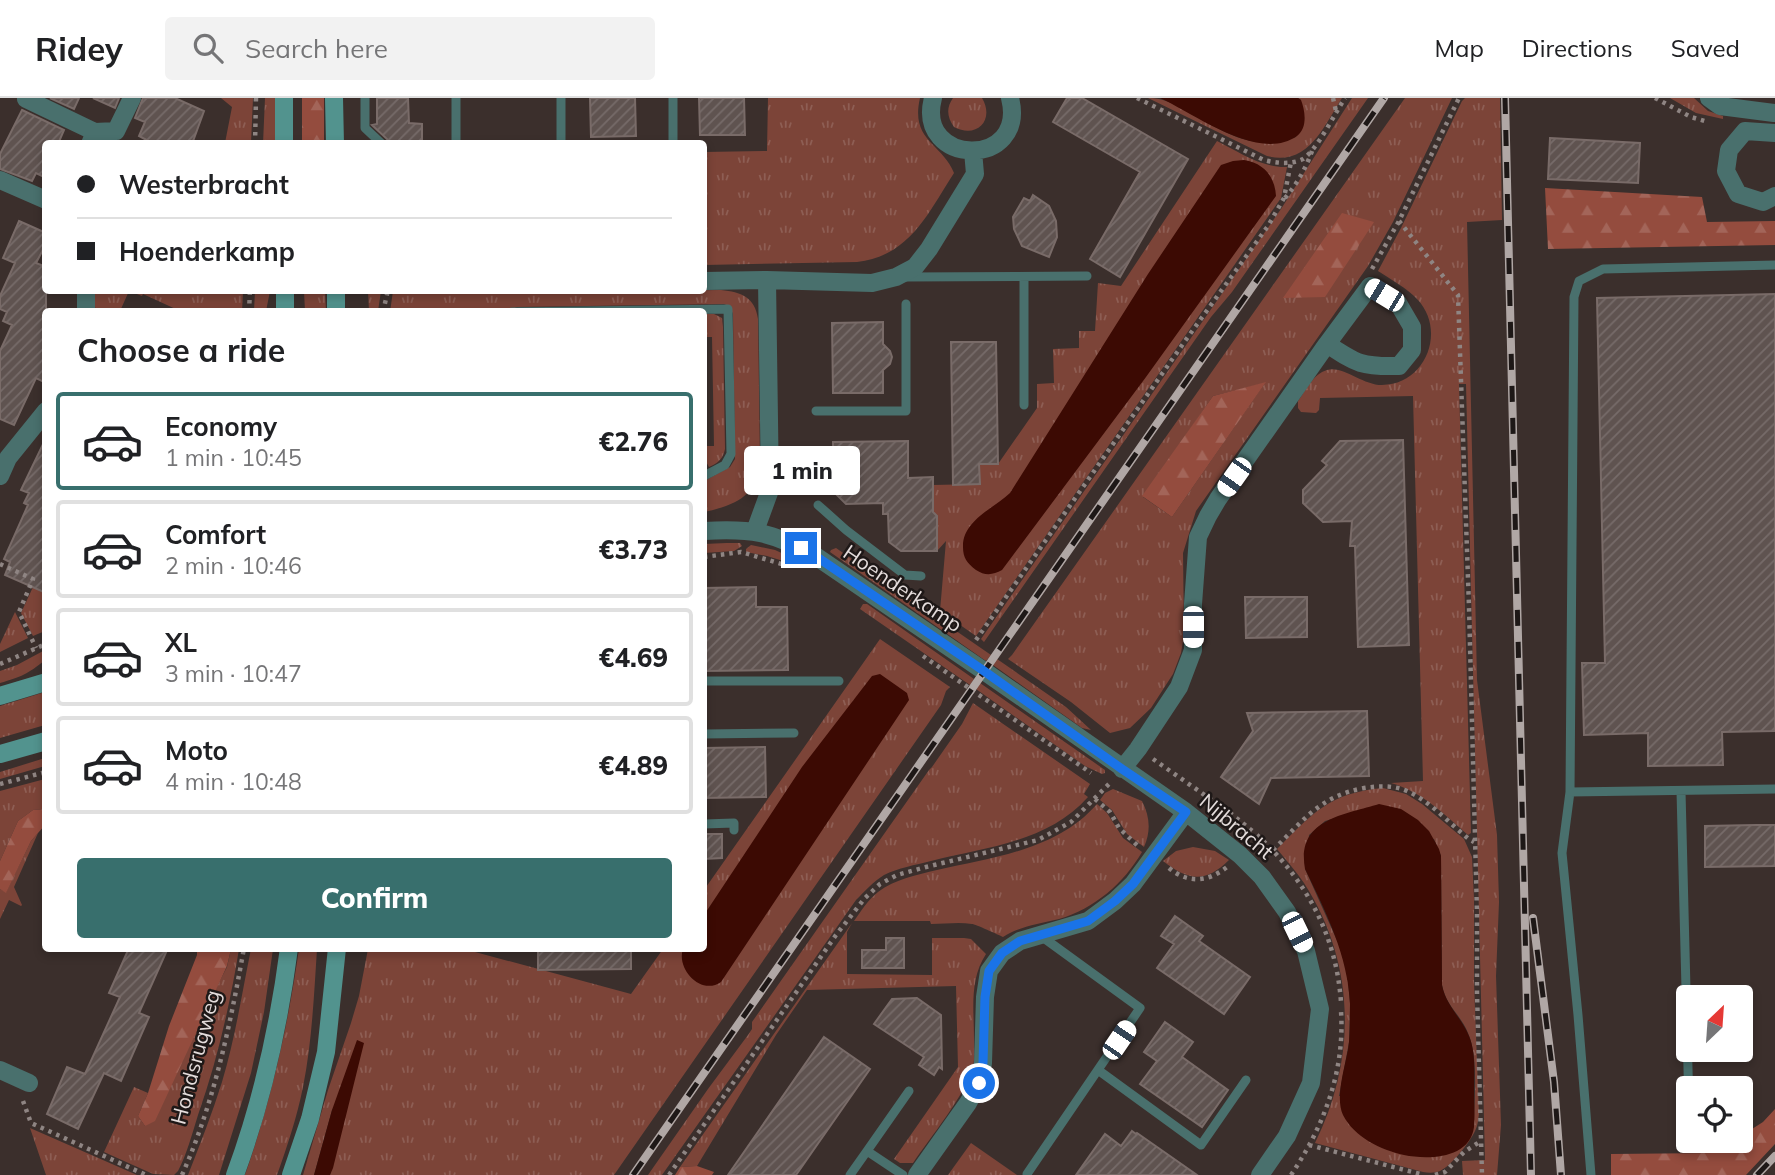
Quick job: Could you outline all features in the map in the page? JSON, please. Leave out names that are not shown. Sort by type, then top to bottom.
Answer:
[{"type":"main road","points":[[284,98],[284,140]]},
{"type":"main road","points":[[334,98],[335,140]]},
{"type":"main road","points":[[0,696],[42,683]]},
{"type":"main road","points":[[0,754],[42,742]]},
{"type":"main road","points":[[234,1175],[258,1105],[282,1001],[288,952]]},
{"type":"main road","points":[[291,1175],[310,1119],[326,1052],[337,952]]},
{"type":"street","points":[[26,99],[93,138],[116,131],[132,98]]},
{"type":"street","points":[[933,98],[931,119],[936,132],[950,146],[963,151],[984,150],[996,144],[1006,134],[1011,122],[1010,98]]},
{"type":"street","points":[[1709,98],[1720,106],[1774,113]]},
{"type":"street","points":[[1775,133],[1745,131],[1728,150],[1726,171],[1738,194],[1763,202],[1775,197]]},
{"type":"street","points":[[707,281],[872,283],[896,277],[915,267],[929,249],[975,174],[973,151]]},
{"type":"street","points":[[1,182],[42,198]]},
{"type":"street","points":[[755,531],[770,490],[767,281]]},
{"type":"street","points":[[1122,769],[1180,687],[1193,650],[1198,537],[1219,499],[1327,344],[1370,286],[1398,303],[1412,327],[1412,350],[1399,366],[1373,367],[1353,362],[1327,344]]},
{"type":"street","points":[[0,476],[8,457],[42,416]]},
{"type":"street","name":"Hoenderkamp","points":[[707,531],[755,531],[789,541],[814,555],[984,671]]},
{"type":"street","name":"Nijbracht","points":[[984,671],[1186,812],[1240,855],[1262,877],[1287,912],[1306,951],[1320,1009],[1311,1083],[1287,1136],[1261,1175]]},
{"type":"street","points":[[917,1175],[979,1083],[983,1063],[985,997],[989,971],[1002,953],[1020,941],[1088,921],[1115,901],[1133,884],[1186,812]]},
{"type":"lane","points":[[365,98],[365,128],[378,140]]},
{"type":"lane","points":[[456,98],[456,140]]},
{"type":"lane","points":[[561,98],[561,140]]},
{"type":"lane","points":[[673,98],[673,140]]},
{"type":"lane","points":[[1591,1175],[1562,853],[1570,792],[1574,297],[1579,281],[1603,269],[1775,265]]},
{"type":"lane","points":[[1024,276],[1024,405]]},
{"type":"lane","points":[[896,277],[1087,276]]},
{"type":"lane","points":[[816,411],[906,411],[906,304]]},
{"type":"lane","points":[[707,309],[728,309],[731,454],[725,465],[707,474]]},
{"type":"lane","points":[[818,505],[905,575],[921,576]]},
{"type":"lane","points":[[707,681],[839,681]]},
{"type":"lane","points":[[707,734],[794,733]]},
{"type":"lane","points":[[1570,792],[1775,789]]},
{"type":"lane","points":[[1681,791],[1688,1076]]},
{"type":"lane","points":[[707,824],[734,823],[734,830]]},
{"type":"lane","points":[[1027,1174],[1140,1008],[1040,935]]},
{"type":"lane","points":[[1098,1070],[1202,1145],[1245,1080]]},
{"type":"lane","points":[[850,1175],[909,1091]]},
{"type":"lane","points":[[867,1151],[903,1175]]},
{"type":"path","points":[[255,140],[256,98]]},
{"type":"path","points":[[1136,98],[1264,160],[1275,163],[1291,162],[1303,158],[1312,150]]},
{"type":"path","points":[[1332,98],[1336,112]]},
{"type":"path","points":[[976,640],[1268,226],[1303,172],[1312,150],[1345,98]]},
{"type":"path","points":[[1370,286],[1373,268],[1459,98]]},
{"type":"path","points":[[1284,198],[1291,162]]},
{"type":"path","points":[[1399,221],[1458,295],[1477,913],[1476,993],[1482,1175]]},
{"type":"path","points":[[707,557],[741,552],[791,567]]},
{"type":"path","points":[[0,564],[33,579],[19,612],[36,649]]},
{"type":"path","points":[[0,664],[42,646]]},
{"type":"path","points":[[917,652],[1094,775]]},
{"type":"path","points":[[1138,749],[1256,834]]},
{"type":"path","points":[[0,784],[42,773]]},
{"type":"path","points":[[669,1175],[864,898],[880,884],[897,875],[1024,844],[1051,834],[1080,815],[1110,783],[1102,779]]},
{"type":"path","points":[[1273,850],[1315,808],[1329,799],[1341,793],[1391,786],[1422,800],[1474,842]]},
{"type":"path","name":"Hondsrugweg","points":[[182,1175],[195,1146],[216,1080],[243,952]]},
{"type":"path","points":[[15,1077],[31,1123],[146,1175]]},
{"type":"path","points":[[1435,1175],[1445,1172],[1464,1152],[1481,1141]]},
{"type":"path","points":[[1309,1145],[1424,1175]]},
{"type":"green space","points":[[221,98],[253,98],[251,140],[226,140],[232,107]]},
{"type":"green space","points":[[265,98],[278,98],[279,140],[263,140]]},
{"type":"green space","points":[[302,98],[324,98],[324,140],[302,140]]},
{"type":"green space","points":[[768,98],[920,98],[919,124],[923,133],[949,163],[954,173],[916,230],[891,251],[875,258],[857,262],[707,265],[707,152],[767,151]]},
{"type":"green space","points":[[953,98],[982,98],[986,113],[982,125],[970,131],[954,127],[948,112]]},
{"type":"green space","points":[[1148,98],[1174,104],[1240,138],[1266,142],[1296,137],[1301,100],[1298,98],[1342,98],[1313,142],[1293,156],[1281,158],[1267,156]]},
{"type":"green space","points":[[1352,98],[1368,98],[984,642],[981,639],[1281,209]]},
{"type":"green space","points":[[1405,98],[1452,98],[1393,222],[1368,266],[1196,511],[1183,553],[1184,635],[1181,653],[1173,674],[1151,708],[1130,728],[1110,733],[1071,702],[1008,659]],"holes":[[[1265,383],[1172,517],[1143,497],[1213,396]]]},
{"type":"green space","points":[[1465,98],[1500,98],[1502,220],[1467,222],[1477,680],[1497,835],[1499,902],[1496,976],[1501,1125],[1497,1175],[1463,1175],[1462,1161],[1485,1160],[1466,384],[1459,384],[1471,833],[1468,835],[1423,798],[1391,783],[1423,781],[1413,396],[1320,398],[1319,410],[1316,413],[1301,412],[1298,408],[1298,401],[1307,387],[1322,372],[1340,370],[1375,384],[1397,383],[1410,376],[1427,354],[1431,340],[1426,312],[1413,295],[1378,271]]},
{"type":"green space","points":[[1670,98],[1694,98],[1708,111],[1723,116],[1723,119],[1696,113]]},
{"type":"green space","points":[[1217,141],[1260,162],[1287,167],[1281,198],[976,636],[940,611],[946,541],[937,551],[933,485],[979,484],[980,464],[998,464],[1037,408],[1037,384],[1054,383],[1053,349],[1079,348],[1079,331],[1095,331],[1098,283],[1121,286]]},
{"type":"green space","points":[[1545,188],[1702,197],[1707,222],[1775,221],[1775,245],[1548,249]]},
{"type":"green space","points":[[1342,213],[1374,222],[1325,297],[1283,298]]},
{"type":"green space","points":[[707,290],[721,290],[741,294],[754,305],[758,319],[760,463],[754,484],[742,498],[707,511],[707,479],[730,467],[735,459],[733,314],[724,304],[391,308],[393,294],[707,294]]},
{"type":"green space","points":[[94,294],[128,294],[121,308],[95,308]]},
{"type":"green space","points":[[143,294],[243,294],[242,308],[173,308]]},
{"type":"green space","points":[[255,294],[269,294],[267,308],[254,308]]},
{"type":"green space","points":[[304,294],[325,294],[326,308],[305,308]]},
{"type":"green space","points":[[368,294],[381,294],[378,308],[369,308]]},
{"type":"green space","points":[[707,314],[722,318],[725,449],[720,460],[709,467],[707,446],[714,446],[712,337],[707,337]]},
{"type":"green space","points":[[1266,382],[1172,517],[1142,496],[1213,396]]},
{"type":"green space","points":[[740,543],[742,546],[734,551],[707,553],[707,544]]},
{"type":"green space","points":[[751,545],[775,550],[801,562],[793,564],[746,552]]},
{"type":"green space","points":[[836,548],[991,655],[986,661],[830,552]]},
{"type":"green space","points":[[33,587],[42,592],[42,632],[33,636],[21,613]]},
{"type":"green space","points":[[863,604],[867,604],[974,679],[970,685],[860,609]]},
{"type":"green space","points":[[15,612],[28,638],[0,652],[0,644]]},
{"type":"green space","points":[[880,639],[950,687],[941,705],[614,1175],[330,1175],[354,1078],[332,1110],[314,1175],[303,1175],[359,996],[367,952],[475,952],[631,994],[661,952],[707,952],[707,886]]},
{"type":"green space","points":[[42,652],[42,662],[34,669],[0,683],[0,671]]},
{"type":"green space","points":[[997,659],[1066,707],[1091,730],[1082,728],[993,665]]},
{"type":"green space","points":[[980,683],[1105,770],[1105,773],[1085,766],[976,689]]},
{"type":"green space","points":[[42,693],[42,726],[0,738],[0,706]]},
{"type":"green space","points":[[973,703],[1090,784],[1084,794],[1088,797],[1072,812],[1036,833],[1015,841],[901,869],[884,875],[873,884],[856,900],[662,1175],[648,1175],[748,1035],[752,1022],[962,724]]},
{"type":"green space","points":[[42,759],[42,767],[0,779],[0,772]]},
{"type":"green space","points":[[42,780],[42,809],[33,810],[18,821],[0,861],[0,791]]},
{"type":"green space","points":[[1383,788],[1406,794],[1464,839],[1472,857],[1479,1114],[1476,1129],[1465,1147],[1449,1164],[1436,1172],[1423,1172],[1315,1143],[1329,1111],[1344,1045],[1345,1012],[1341,978],[1334,946],[1321,914],[1304,883],[1277,849],[1323,807],[1335,800]],"holes":[[[1339,817],[1434,839],[1441,856],[1442,985],[1447,999],[1465,1027],[1474,1054],[1474,1127],[1339,1096],[1349,1042],[1350,1003],[1347,972],[1339,945],[1305,869],[1309,835],[1325,821]]]},
{"type":"green space","points":[[1113,789],[1142,801],[1149,824],[1144,847],[1127,834],[1112,810],[1100,800],[1105,793]]},
{"type":"green space","points":[[1097,804],[1107,813],[1123,838],[1142,852],[1126,874],[1107,893],[1072,915],[1023,928],[1003,937],[967,923],[854,921],[874,895],[892,884],[906,878],[1002,856],[1044,842],[1081,820]]},
{"type":"green space","points":[[42,809],[42,828],[31,841],[6,893],[0,889],[0,861],[18,821],[33,810]]},
{"type":"green space","points":[[38,833],[14,887],[22,905],[9,900],[0,919],[0,889],[6,892],[31,841]]},
{"type":"green space","points":[[1193,847],[1215,851],[1229,860],[1212,873],[1196,877],[1180,872],[1163,861],[1176,851]]},
{"type":"green space","points":[[852,923],[847,932],[847,974],[932,975],[932,938],[971,939],[986,954],[975,985],[973,1066],[956,1102],[937,1129],[913,1163],[900,1163],[894,1159],[958,1067],[956,986],[807,990],[776,1035],[697,1166],[680,1167]]},
{"type":"green space","points":[[197,952],[230,952],[227,966],[155,1121],[145,1126],[138,1116]]},
{"type":"green space","points":[[230,952],[238,952],[222,1033],[205,1095],[178,1171],[174,1175],[153,1174],[104,1152],[134,1087],[148,1093],[138,1116],[145,1126],[227,967]]},
{"type":"green space","points":[[250,952],[273,952],[251,1073],[219,1175],[188,1175],[214,1106],[235,1033]]},
{"type":"green space","points":[[299,952],[317,952],[311,1035],[301,1098],[292,1132],[277,1175],[245,1175],[278,1063]]},
{"type":"green space","points":[[1775,1109],[1775,1144],[1746,1175],[1611,1175],[1611,1154],[1753,1153],[1753,1128]]},
{"type":"green space","points":[[30,1128],[137,1175],[46,1175]]},
{"type":"green space","points":[[971,1143],[1017,1175],[948,1175]]},
{"type":"green space","points":[[697,1166],[714,1172],[712,1175],[675,1175],[680,1167]]},
{"type":"shaded area","points":[[1160,98],[1298,98],[1304,109],[1305,119],[1297,136],[1282,143],[1264,144],[1227,133]]},
{"type":"shaded area","points":[[1244,160],[1257,164],[1267,172],[1276,196],[1146,377],[1002,570],[989,574],[976,570],[968,563],[963,547],[964,538],[973,522],[1010,493],[1148,274],[1221,165]]},
{"type":"shaded area","points":[[880,674],[907,693],[909,700],[721,982],[706,986],[698,983],[683,965],[683,952],[707,952],[707,910],[802,767],[872,676]]},
{"type":"shaded area","points":[[1379,804],[1401,809],[1418,820],[1429,831],[1439,849],[1442,985],[1473,1049],[1474,1127],[1471,1138],[1465,1146],[1456,1151],[1436,1157],[1414,1157],[1377,1146],[1354,1130],[1343,1115],[1341,1107],[1340,1089],[1349,1037],[1348,986],[1335,935],[1305,869],[1304,852],[1315,829],[1338,816]]},
{"type":"shaded area","points":[[357,1040],[364,1043],[333,1168],[330,1175],[314,1175],[332,1110]]},
{"type":"building","points":[[50,98],[79,98],[74,109]]},
{"type":"building","points":[[93,98],[119,98],[115,108]]},
{"type":"building","points":[[143,98],[175,98],[204,111],[193,140],[146,140],[139,136],[145,122],[135,118]]},
{"type":"building","points":[[377,98],[408,98],[409,123],[422,124],[422,140],[387,140],[372,125],[377,124]]},
{"type":"building","points":[[590,98],[635,98],[636,136],[591,137]]},
{"type":"building","points":[[699,98],[744,98],[745,135],[700,135]]},
{"type":"building","points":[[1067,98],[1082,98],[1188,159],[1120,277],[1090,259],[1140,172],[1053,122]]},
{"type":"building","points":[[22,110],[64,130],[60,140],[42,140],[42,176],[36,173],[32,181],[0,169],[0,154]]},
{"type":"building","points":[[1550,138],[1640,143],[1638,183],[1548,179]]},
{"type":"building","points":[[1033,195],[1049,206],[1056,221],[1057,237],[1049,257],[1022,246],[1014,229],[1013,217],[1024,198],[1030,201]]},
{"type":"building","points":[[19,221],[42,231],[42,252],[36,263],[42,265],[42,294],[46,294],[46,308],[42,308],[42,381],[36,378],[14,425],[0,419],[0,351],[12,325],[3,321],[7,312],[0,309],[0,296],[15,263],[3,258]]},
{"type":"building","points":[[1775,294],[1775,731],[1722,732],[1723,765],[1648,766],[1648,733],[1584,735],[1582,663],[1605,663],[1597,298]]},
{"type":"building","points":[[883,322],[883,344],[892,357],[890,364],[883,370],[883,393],[833,393],[832,323]]},
{"type":"building","points":[[951,342],[996,342],[998,464],[979,464],[980,484],[953,485]]},
{"type":"building","points":[[1403,440],[1409,645],[1358,647],[1355,546],[1350,546],[1352,521],[1323,522],[1303,503],[1303,490],[1327,465],[1322,461],[1340,441]]},
{"type":"building","points":[[908,441],[908,478],[933,477],[937,551],[901,551],[889,542],[888,514],[883,514],[883,503],[846,504],[834,492],[833,442]]},
{"type":"building","points":[[42,446],[42,591],[5,575],[10,562],[4,559],[28,505],[24,503],[29,493],[21,490]]},
{"type":"building","points":[[756,587],[756,607],[787,607],[788,670],[707,671],[707,588]]},
{"type":"building","points":[[1245,597],[1307,597],[1307,637],[1246,638]]},
{"type":"building","points":[[1367,711],[1369,776],[1271,778],[1259,804],[1221,777],[1253,731],[1247,713]]},
{"type":"building","points":[[765,747],[766,797],[707,798],[707,748]]},
{"type":"building","points":[[1775,825],[1775,866],[1705,867],[1705,826]]},
{"type":"building","points":[[707,834],[722,834],[722,858],[707,859]]},
{"type":"building","points":[[1175,916],[1203,936],[1199,941],[1250,977],[1224,1014],[1157,968],[1174,944],[1161,936]]},
{"type":"building","points":[[886,938],[904,938],[904,968],[862,968],[862,950],[886,950]]},
{"type":"building","points":[[127,952],[166,952],[139,1013],[149,1017],[121,1081],[104,1073],[78,1129],[47,1114],[67,1067],[85,1074],[120,997],[109,993]]},
{"type":"building","points":[[538,952],[631,952],[631,969],[538,970]]},
{"type":"building","points":[[917,998],[941,1015],[942,1069],[939,1067],[934,1075],[919,1065],[924,1057],[874,1024],[892,999]]},
{"type":"building","points":[[1165,1022],[1193,1042],[1182,1057],[1228,1090],[1202,1127],[1140,1084],[1157,1061],[1144,1052]]},
{"type":"building","points":[[824,1037],[870,1069],[796,1175],[728,1175]]},
{"type":"building","points":[[1132,1131],[1197,1175],[1076,1175],[1105,1134],[1121,1146]]},
{"type":"railway","points":[[633,1175],[1384,98]]},
{"type":"railway","points":[[1505,98],[1531,1175]]},
{"type":"railway","points":[[1533,918],[1554,1082],[1561,1175]]},
{"type":"railway","points":[[1757,1175],[1775,1156]]},
{"type":"route","points":[[801,548],[1186,812],[1133,884],[1115,901],[1088,921],[1020,941],[1002,953],[989,971],[985,997],[983,1063],[979,1083]]}]
